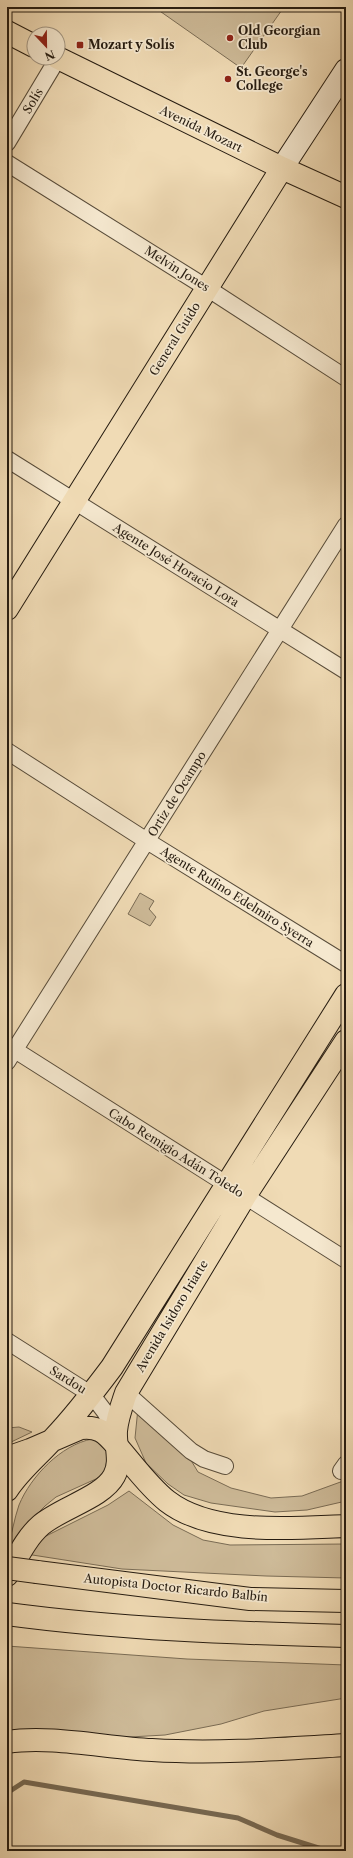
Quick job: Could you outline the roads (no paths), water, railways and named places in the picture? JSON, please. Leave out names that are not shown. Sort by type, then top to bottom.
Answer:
[{"type":"main road","points":[[7,32],[26,42]]},
{"type":"main road","name":"Avenida Mozart","points":[[66,62],[282,168],[346,197]]},
{"type":"main road","name":"General Guido","points":[[7,609],[72,502],[282,168],[346,70]]},
{"type":"main road","name":"Avenida Isidoro Iriarte","points":[[7,1490],[24,1468],[54,1439],[92,1395],[112,1367],[346,995]]},
{"type":"main road","name":"Avenida Isidoro Iriarte","points":[[7,1576],[31,1536],[41,1525],[57,1514],[101,1490],[108,1484],[118,1468],[119,1461],[116,1438],[118,1421],[130,1387],[245,1196],[346,1041]]},
{"type":"main road","points":[[112,1367],[130,1387]]},
{"type":"main road","points":[[7,1458],[30,1450],[80,1428],[89,1427],[102,1431],[116,1438],[150,1484],[168,1502],[193,1516],[225,1524],[260,1527],[346,1526]]},
{"type":"main road","name":"Autopista Doctor Ricardo Balbín","points":[[7,1568],[250,1599],[346,1601]]},
{"type":"main road","points":[[7,1614],[51,1620],[254,1633],[346,1636]]},
{"type":"main road","points":[[7,1742],[20,1740],[42,1740],[152,1750],[198,1752],[243,1752],[346,1745]]},
{"type":"street","name":"Solís","points":[[7,143],[53,66]]},
{"type":"street","name":"Melvin Jones","points":[[7,163],[207,288],[346,378]]},
{"type":"street","name":"Agente José Horacio Lora","points":[[7,459],[72,502],[346,671]]},
{"type":"street","name":"Ortiz de Ocampo","points":[[10,1052],[147,841],[346,525]]},
{"type":"street","name":"Agente Rufino Edelmiro Syerra","points":[[7,751],[147,841],[346,964]]},
{"type":"street","name":"Cabo Remigio Adán Toledo","points":[[10,1052],[245,1196],[346,1260]]},
{"type":"street","name":"Sardou","points":[[7,1342],[92,1395],[105,1412],[116,1438]]},
{"type":"street","points":[[130,1387],[191,1451],[204,1459],[225,1466]]},
{"type":"waterway","points":[[7,1793],[24,1782],[238,1818],[277,1835],[328,1851]]},
{"type":"place","name":"Old Georgian Club","points":[[230,38]]},
{"type":"place","name":"Mozart y Solís","points":[[80,45]]},
{"type":"place","name":"St. George's College","points":[[228,79]]}]
